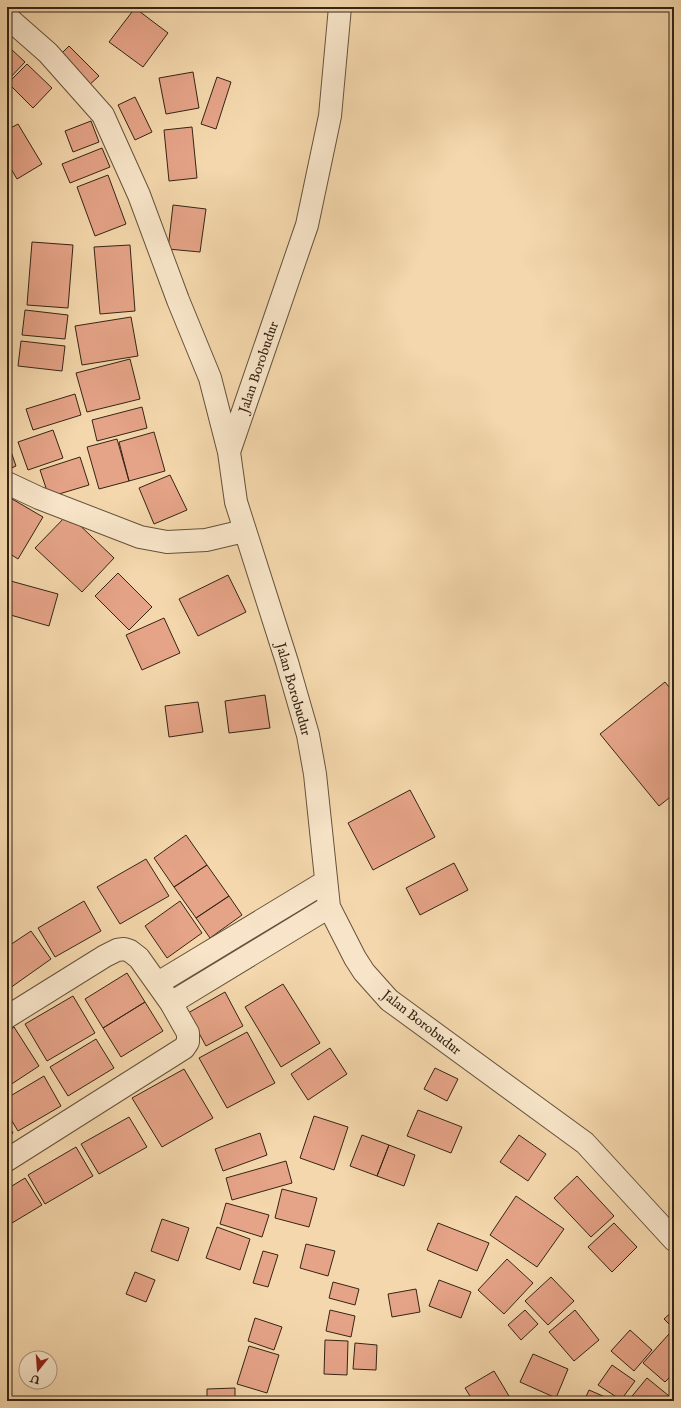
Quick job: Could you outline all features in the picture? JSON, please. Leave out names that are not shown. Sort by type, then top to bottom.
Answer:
[{"type":"street","name":"Jalan Borobudur","points":[[340,7],[330,116],[307,225],[229,452],[236,502],[244,531],[287,662],[308,735],[316,774],[329,907],[355,958],[364,972],[389,1000],[584,1143],[674,1240]]},
{"type":"street","points":[[7,17],[48,53],[103,115],[140,194],[178,300],[210,378],[229,452]]},
{"type":"street","points":[[7,483],[39,498],[140,537],[167,542],[206,540],[244,531]]},
{"type":"street","points":[[158,983],[326,882]]},
{"type":"street","points":[[171,1003],[329,907]]},
{"type":"street","points":[[7,1018],[105,956],[117,950],[124,949],[130,951],[139,958],[158,983],[188,1033],[188,1042],[184,1048],[7,1160]]},
{"type":"building","points":[[184,7],[214,7],[214,11],[184,9]]},
{"type":"building","points":[[135,8],[168,33],[143,67],[109,42]]},
{"type":"building","points":[[69,46],[99,76],[87,87],[58,57]]},
{"type":"building","points":[[11,49],[25,62],[8,80],[7,54]]},
{"type":"building","points":[[27,64],[52,88],[33,108],[8,83]]},
{"type":"building","points":[[193,72],[199,108],[166,114],[159,78]]},
{"type":"building","points":[[217,77],[231,82],[216,129],[201,124]]},
{"type":"building","points":[[135,97],[152,132],[135,140],[118,105]]},
{"type":"building","points":[[91,121],[99,142],[73,152],[65,131]]},
{"type":"building","points":[[18,124],[42,164],[17,179],[7,162],[7,130]]},
{"type":"building","points":[[192,127],[197,178],[169,181],[164,130]]},
{"type":"building","points":[[102,148],[110,167],[70,183],[62,164]]},
{"type":"building","points":[[108,175],[126,224],[95,236],[77,187]]},
{"type":"building","points":[[173,205],[206,209],[200,252],[168,249]]},
{"type":"building","points":[[32,242],[73,245],[68,308],[27,305]]},
{"type":"building","points":[[130,245],[135,311],[100,314],[94,247]]},
{"type":"building","points":[[25,310],[68,315],[65,339],[22,335]]},
{"type":"building","points":[[131,317],[138,356],[82,365],[75,326]]},
{"type":"building","points":[[21,341],[65,346],[62,371],[18,366]]},
{"type":"building","points":[[130,359],[140,399],[87,412],[76,373]]},
{"type":"building","points":[[75,394],[81,415],[33,430],[26,409]]},
{"type":"building","points":[[142,407],[147,428],[97,441],[92,420]]},
{"type":"building","points":[[53,430],[63,458],[28,470],[18,442]]},
{"type":"building","points":[[154,432],[165,471],[129,481],[119,442]]},
{"type":"building","points":[[117,439],[129,481],[99,489],[87,447]]},
{"type":"building","points":[[7,440],[16,466],[7,470]]},
{"type":"building","points":[[80,457],[89,485],[49,497],[40,470]]},
{"type":"building","points":[[170,475],[187,510],[154,524],[139,488]]},
{"type":"building","points":[[7,496],[43,517],[18,559],[7,552]]},
{"type":"building","points":[[68,514],[114,558],[82,592],[35,548]]},
{"type":"building","points":[[118,573],[152,607],[129,630],[95,596]]},
{"type":"building","points":[[228,575],[246,612],[198,636],[179,599]]},
{"type":"building","points":[[7,580],[58,594],[49,626],[7,614]]},
{"type":"building","points":[[164,618],[180,653],[142,670],[126,635]]},
{"type":"building","points":[[665,682],[674,693],[674,794],[659,806],[600,734]]},
{"type":"building","points":[[265,695],[270,728],[229,733],[225,701]]},
{"type":"building","points":[[198,702],[203,732],[169,737],[165,706]]},
{"type":"building","points":[[410,790],[435,837],[373,870],[348,823]]},
{"type":"building","points":[[674,816],[674,824],[670,820]]},
{"type":"building","points":[[186,835],[207,865],[174,887],[154,858]]},
{"type":"building","points":[[146,859],[169,896],[120,924],[97,887]]},
{"type":"building","points":[[454,863],[468,890],[420,915],[406,888]]},
{"type":"building","points":[[207,865],[229,896],[196,918],[174,887]]},
{"type":"building","points":[[229,896],[242,915],[210,938],[196,918]]},
{"type":"building","points":[[84,901],[101,931],[55,957],[38,928]]},
{"type":"building","points":[[180,901],[202,933],[167,958],[145,926]]},
{"type":"building","points":[[31,931],[51,959],[10,988],[7,983],[7,947]]},
{"type":"building","points":[[127,973],[145,1002],[103,1028],[85,999]]},
{"type":"building","points":[[283,984],[320,1043],[281,1067],[245,1007]]},
{"type":"building","points":[[225,992],[243,1026],[206,1046],[188,1013]]},
{"type":"building","points":[[73,996],[95,1033],[47,1061],[25,1024]]},
{"type":"building","points":[[145,1002],[163,1031],[121,1057],[103,1028]]},
{"type":"building","points":[[14,1027],[39,1066],[7,1087],[7,1032]]},
{"type":"building","points":[[247,1032],[275,1083],[227,1108],[199,1058]]},
{"type":"building","points":[[96,1039],[114,1068],[68,1096],[50,1067]]},
{"type":"building","points":[[330,1048],[347,1074],[308,1100],[291,1074]]},
{"type":"building","points":[[435,1068],[458,1079],[447,1101],[424,1089]]},
{"type":"building","points":[[184,1069],[213,1118],[162,1147],[132,1098]]},
{"type":"building","points":[[44,1076],[61,1106],[18,1131],[7,1113],[7,1098]]},
{"type":"building","points":[[418,1110],[462,1127],[451,1153],[407,1136]]},
{"type":"building","points":[[314,1116],[348,1127],[334,1170],[300,1158]]},
{"type":"building","points":[[129,1117],[147,1147],[99,1174],[81,1144]]},
{"type":"building","points":[[7,1123],[13,1133],[7,1137]]},
{"type":"building","points":[[260,1133],[267,1155],[223,1171],[215,1149]]},
{"type":"building","points":[[362,1135],[389,1145],[377,1176],[350,1166]]},
{"type":"building","points":[[519,1135],[546,1154],[528,1181],[500,1162]]},
{"type":"building","points":[[389,1145],[415,1155],[404,1186],[377,1176]]},
{"type":"building","points":[[76,1147],[93,1176],[45,1204],[28,1175]]},
{"type":"building","points":[[286,1161],[292,1183],[232,1200],[226,1178]]},
{"type":"building","points":[[577,1176],[614,1216],[591,1237],[554,1198]]},
{"type":"building","points":[[25,1178],[42,1205],[7,1226],[7,1189]]},
{"type":"building","points":[[282,1189],[317,1198],[309,1227],[275,1218]]},
{"type":"building","points":[[516,1196],[564,1229],[537,1267],[490,1235]]},
{"type":"building","points":[[226,1203],[269,1215],[262,1237],[220,1224]]},
{"type":"building","points":[[162,1219],[189,1228],[178,1261],[151,1251]]},
{"type":"building","points":[[438,1223],[489,1243],[477,1271],[427,1250]]},
{"type":"building","points":[[614,1223],[637,1247],[612,1272],[588,1247]]},
{"type":"building","points":[[217,1227],[250,1239],[240,1270],[206,1258]]},
{"type":"building","points":[[306,1244],[335,1251],[328,1276],[300,1268]]},
{"type":"building","points":[[263,1251],[278,1255],[268,1287],[253,1283]]},
{"type":"building","points":[[507,1259],[533,1283],[504,1314],[478,1290]]},
{"type":"building","points":[[135,1272],[155,1280],[146,1302],[126,1294]]},
{"type":"building","points":[[551,1277],[574,1301],[548,1325],[525,1301]]},
{"type":"building","points":[[439,1280],[471,1292],[461,1318],[429,1306]]},
{"type":"building","points":[[333,1282],[359,1289],[355,1305],[329,1298]]},
{"type":"building","points":[[416,1289],[420,1312],[392,1317],[388,1294]]},
{"type":"building","points":[[330,1310],[355,1316],[351,1337],[326,1331]]},
{"type":"building","points":[[525,1310],[538,1324],[521,1340],[508,1325]]},
{"type":"building","points":[[575,1310],[599,1340],[574,1361],[549,1332]]},
{"type":"building","points":[[674,1310],[674,1329],[664,1319]]},
{"type":"building","points":[[255,1318],[282,1327],[274,1350],[248,1341]]},
{"type":"building","points":[[630,1330],[652,1350],[634,1371],[611,1351]]},
{"type":"building","points":[[669,1334],[674,1339],[674,1373],[665,1382],[643,1363]]},
{"type":"building","points":[[325,1340],[348,1341],[347,1375],[324,1374]]},
{"type":"building","points":[[355,1343],[377,1345],[376,1370],[353,1369]]},
{"type":"building","points":[[249,1346],[279,1355],[267,1393],[237,1384]]},
{"type":"building","points":[[533,1354],[568,1369],[556,1398],[520,1382]]},
{"type":"building","points":[[612,1365],[635,1381],[621,1400],[598,1385]]},
{"type":"building","points":[[494,1371],[512,1401],[473,1401],[465,1388]]},
{"type":"building","points":[[647,1378],[674,1400],[674,1401],[628,1401]]},
{"type":"building","points":[[235,1388],[235,1401],[207,1401],[207,1389]]},
{"type":"building","points":[[589,1390],[612,1400],[612,1401],[584,1401]]}]
